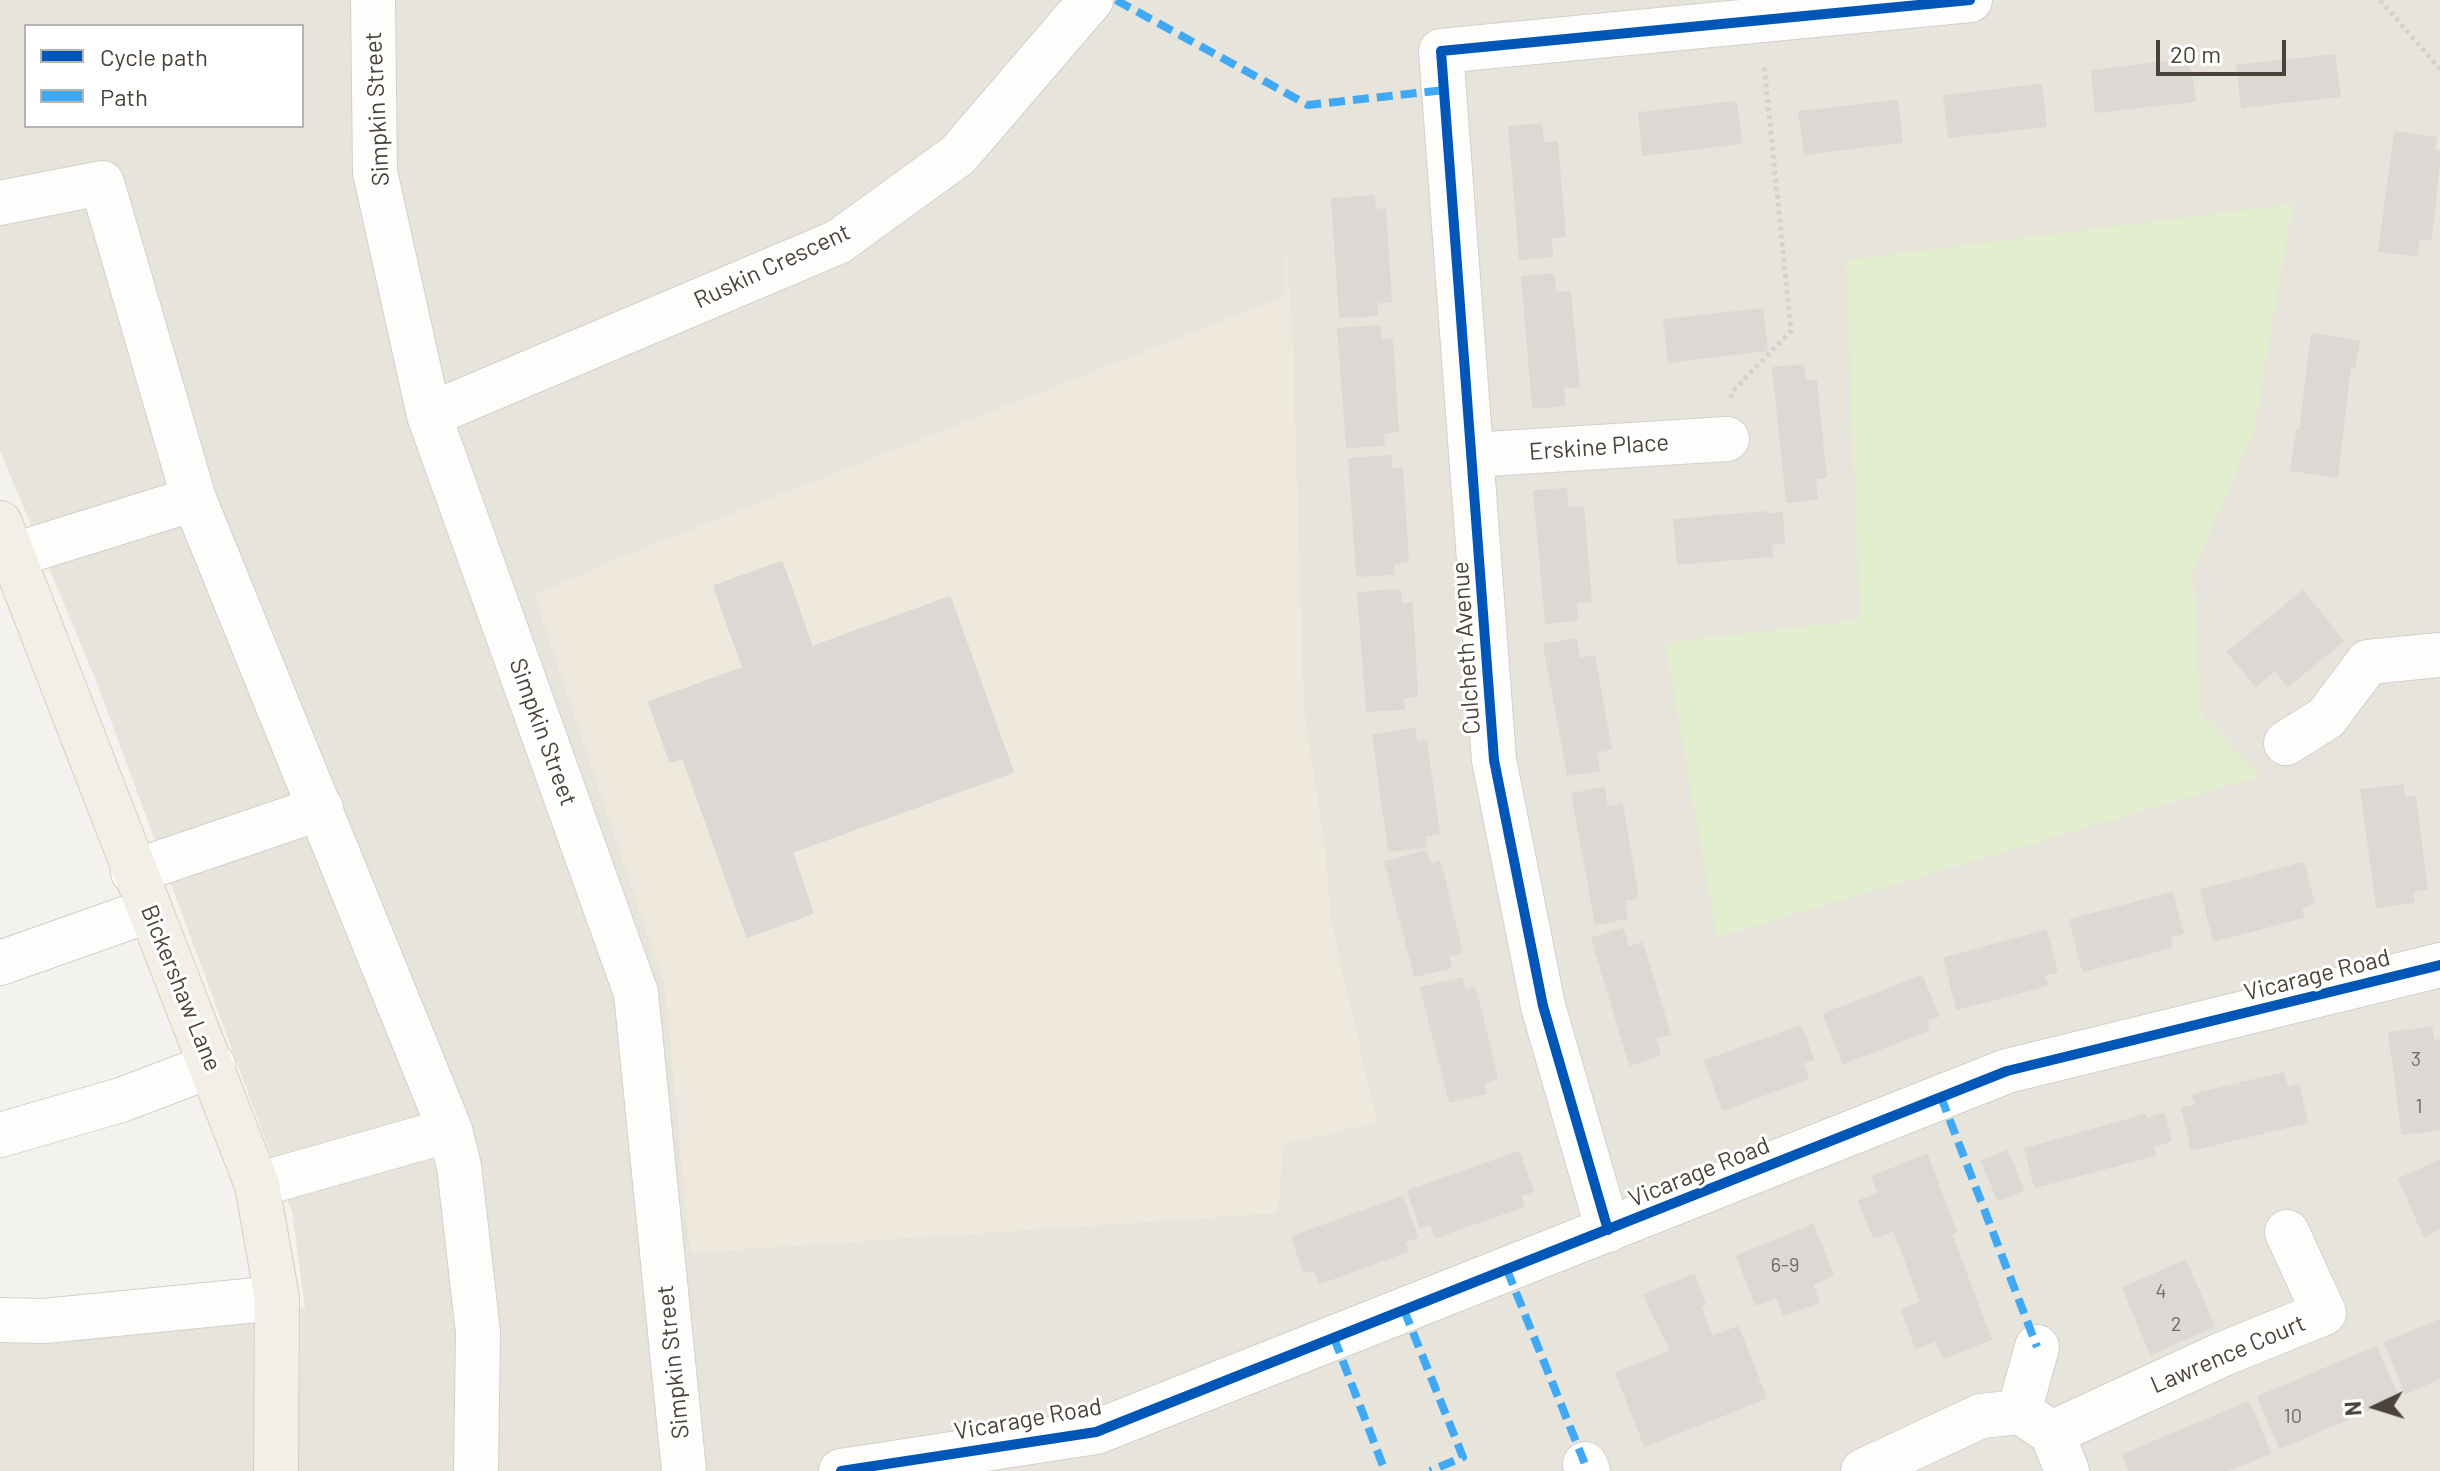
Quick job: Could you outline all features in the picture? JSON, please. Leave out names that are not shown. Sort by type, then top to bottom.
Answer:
[{"type":"main road","name":"Bickershaw Lane","points":[[6,539],[141,891],[213,1065],[257,1185],[277,1298],[276,1471]]},
{"type":"street","name":"Simpkin Street","points":[[373,0],[375,172],[429,415],[636,993],[684,1471]]},
{"type":"street","name":"Ruskin Crescent","points":[[429,415],[838,242],[958,155],[1091,0]]},
{"type":"street","points":[[1760,20],[1970,0]]},
{"type":"street","name":"Culcheth Avenue","points":[[1608,1230],[1543,1006],[1494,760],[1441,51],[1760,20]]},
{"type":"street","points":[[0,203],[102,183],[194,499],[450,1130],[459,1166],[478,1332],[476,1471]]},
{"type":"street","name":"Erskine Place","points":[[1471,455],[1727,439]]},
{"type":"street","points":[[6,539],[194,499]]},
{"type":"street","points":[[2286,743],[2326,718],[2368,662],[2440,655]]},
{"type":"street","points":[[0,963],[141,891],[321,808]]},
{"type":"street","name":"Vicarage Road","points":[[841,1471],[1096,1432],[2007,1071],[2440,965]]},
{"type":"street","points":[[0,1135],[121,1100],[213,1065]]},
{"type":"street","points":[[257,1185],[450,1130]]},
{"type":"street","name":"Lawrence Court","points":[[2046,1439],[2223,1354],[2324,1313],[2287,1232]]},
{"type":"street","points":[[0,1320],[44,1321],[277,1298]]},
{"type":"street","points":[[1863,1471],[1981,1416],[2046,1439],[2037,1347]]},
{"type":"path","points":[[2380,0],[2440,69]]},
{"type":"path","points":[[1727,439],[1732,392],[1791,331],[1760,20]]},
{"type":"shaded area","points":[[0,0],[2440,0],[2440,1471],[0,1471],[0,1341],[305,1308],[292,1212],[97,683],[0,451]]},
{"type":"shaded area","points":[[1286,251],[1292,320],[1304,709],[1326,855],[1331,921],[1377,1122],[1283,1145],[1278,1213],[690,1253],[665,988],[534,595],[614,560],[1283,297]]},
{"type":"green space","points":[[2293,204],[2254,431],[2193,571],[2201,714],[2261,776],[1717,937],[1665,643],[1860,620],[1846,260]]},
{"type":"building","points":[[2334,55],[2340,96],[2242,107],[2237,66]]},
{"type":"building","points":[[2189,59],[2195,101],[2096,112],[2092,71]]},
{"type":"building","points":[[2041,85],[2046,126],[1949,137],[1944,96]]},
{"type":"building","points":[[1897,101],[1902,142],[1805,154],[1799,112]]},
{"type":"building","points":[[1736,102],[1741,143],[1643,155],[1639,113]]},
{"type":"building","points":[[1541,124],[1543,144],[1557,142],[1565,236],[1551,238],[1552,256],[1520,259],[1509,127]]},
{"type":"building","points":[[2395,132],[2436,138],[2434,151],[2440,152],[2431,239],[2419,238],[2417,256],[2379,251]]},
{"type":"building","points":[[1374,196],[1375,210],[1385,209],[1391,301],[1376,303],[1377,315],[1340,317],[1332,199]]},
{"type":"building","points":[[1554,274],[1555,293],[1570,292],[1579,386],[1563,387],[1565,405],[1533,408],[1522,277]]},
{"type":"building","points":[[1762,309],[1767,350],[1669,362],[1664,320]]},
{"type":"building","points":[[1380,326],[1381,340],[1392,339],[1398,431],[1383,433],[1384,445],[1347,447],[1338,329]]},
{"type":"building","points":[[2312,334],[2359,341],[2354,368],[2350,367],[2337,477],[2291,470],[2297,431],[2300,432]]},
{"type":"building","points":[[1803,365],[1805,382],[1816,381],[1826,477],[1815,478],[1817,499],[1787,502],[1773,368]]},
{"type":"building","points":[[1391,456],[1391,469],[1402,468],[1408,561],[1393,563],[1394,574],[1357,576],[1349,459]]},
{"type":"building","points":[[1566,489],[1568,508],[1583,507],[1591,601],[1576,602],[1577,620],[1546,623],[1534,491]]},
{"type":"building","points":[[1766,512],[1767,515],[1782,513],[1784,543],[1771,544],[1772,556],[1678,564],[1674,520]]},
{"type":"building","points":[[782,562],[812,647],[950,597],[1013,772],[792,852],[813,913],[747,937],[683,758],[670,762],[649,702],[743,668],[714,586]]},
{"type":"building","points":[[1400,590],[1401,604],[1412,603],[1417,696],[1403,697],[1404,709],[1367,711],[1358,593]]},
{"type":"building","points":[[2303,591],[2343,641],[2288,686],[2275,670],[2256,686],[2228,652]]},
{"type":"building","points":[[1576,639],[1579,659],[1594,656],[1611,749],[1596,752],[1599,770],[1568,775],[1544,645]]},
{"type":"building","points":[[1415,729],[1416,742],[1426,741],[1439,833],[1424,836],[1426,847],[1389,851],[1373,735]]},
{"type":"building","points":[[2402,785],[2405,798],[2415,797],[2427,889],[2412,891],[2414,902],[2377,907],[2361,790]]},
{"type":"building","points":[[1604,788],[1607,807],[1622,804],[1638,898],[1624,900],[1627,918],[1596,924],[1572,794]]},
{"type":"building","points":[[1426,851],[1430,865],[1440,862],[1462,952],[1448,956],[1451,967],[1415,976],[1385,862]]},
{"type":"building","points":[[2303,863],[2314,903],[2301,907],[2303,917],[2214,941],[2201,890]]},
{"type":"building","points":[[2172,893],[2183,933],[2170,937],[2172,947],[2083,971],[2070,920]]},
{"type":"building","points":[[1623,929],[1628,948],[1642,943],[1670,1034],[1655,1038],[1660,1055],[1630,1065],[1592,938]]},
{"type":"building","points":[[2046,931],[2057,972],[2044,975],[2047,985],[1957,1009],[1944,958]]},
{"type":"building","points":[[1922,976],[1938,1016],[1926,1020],[1929,1030],[1843,1063],[1824,1014]]},
{"type":"building","points":[[1462,978],[1465,991],[1475,988],[1497,1078],[1483,1083],[1486,1093],[1450,1102],[1421,988]]},
{"type":"building","points":[[1801,1026],[1813,1059],[1803,1063],[1808,1078],[1723,1110],[1705,1061]]},
{"type":"building","points":[[2432,1027],[2433,1041],[2440,1040],[2440,1077],[2396,1083],[2389,1033]]},
{"type":"building","points":[[2283,1073],[2287,1088],[2298,1085],[2307,1122],[2192,1150],[2182,1108],[2196,1105],[2193,1095]]},
{"type":"building","points":[[2440,1077],[2440,1129],[2402,1134],[2396,1083]]},
{"type":"building","points":[[2164,1114],[2171,1141],[2153,1146],[2155,1155],[2035,1187],[2025,1149],[2145,1115],[2146,1119]]},
{"type":"building","points":[[2007,1151],[2023,1190],[1998,1200],[1982,1161]]},
{"type":"building","points":[[1519,1152],[1533,1191],[1520,1196],[1524,1206],[1436,1237],[1430,1223],[1420,1227],[1408,1191]]},
{"type":"building","points":[[1927,1155],[1956,1232],[1951,1234],[1991,1339],[1943,1358],[1936,1340],[1916,1348],[1902,1310],[1921,1302],[1894,1230],[1874,1238],[1859,1201],[1879,1194],[1872,1177]]},
{"type":"building","points":[[2440,1161],[2440,1194],[2412,1208],[2399,1179]]},
{"type":"building","points":[[2440,1194],[2440,1228],[2424,1236],[2412,1208]]},
{"type":"building","points":[[1402,1197],[1417,1237],[1404,1242],[1408,1251],[1320,1283],[1314,1269],[1304,1272],[1292,1237]]},
{"type":"building","points":[[1813,1225],[1833,1275],[1812,1284],[1819,1302],[1784,1315],[1777,1297],[1756,1305],[1737,1256]]},
{"type":"building","points":[[2185,1261],[2200,1294],[2137,1321],[2123,1288]]},
{"type":"building","points":[[1694,1275],[1705,1304],[1700,1306],[1712,1337],[1738,1327],[1766,1398],[1645,1446],[1616,1373],[1671,1351],[1644,1295]]},
{"type":"building","points":[[2200,1294],[2214,1326],[2151,1354],[2137,1321]]},
{"type":"building","points":[[2440,1320],[2440,1378],[2406,1393],[2385,1343]]},
{"type":"building","points":[[2376,1347],[2398,1397],[2280,1448],[2258,1397]]},
{"type":"building","points":[[2249,1402],[2270,1453],[2226,1471],[2130,1471],[2123,1455]]},
{"type":"marked path","points":[[1116,0],[1308,105],[1444,90]]},
{"type":"marked path","points":[[1941,1097],[2037,1347]]},
{"type":"marked path","points":[[1507,1270],[1585,1464]]},
{"type":"marked path","points":[[1404,1310],[1463,1457],[1430,1471]]},
{"type":"marked path","points":[[1334,1338],[1385,1471]]},
{"type":"cycle path","points":[[1608,1230],[1543,1006],[1494,760],[1441,51],[1970,0]]},
{"type":"cycle path","points":[[841,1471],[1096,1432],[2007,1071],[2440,965]]}]
